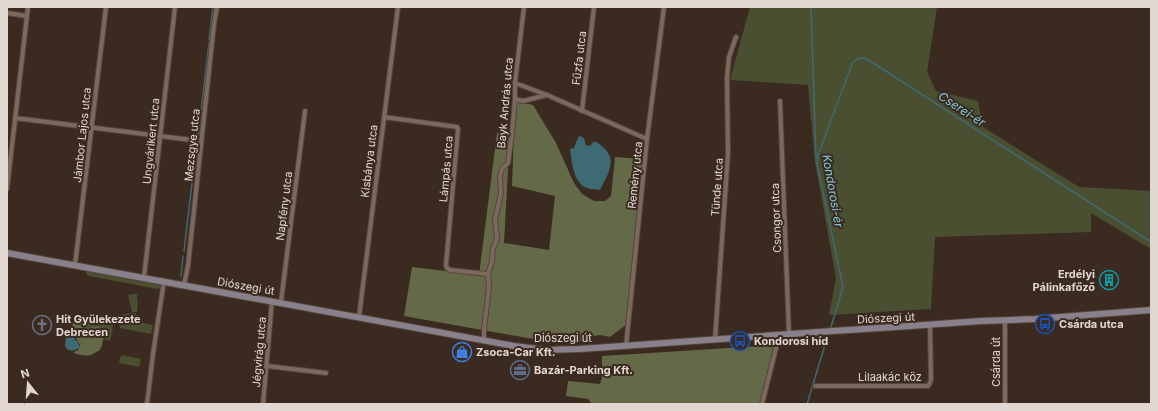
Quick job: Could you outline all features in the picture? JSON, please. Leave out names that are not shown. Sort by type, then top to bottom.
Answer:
[{"type":"main road","name":"Diószegi út","points":[[7,252],[514,346],[545,350],[626,346],[1151,310]]},
{"type":"street","points":[[7,189],[28,7]]},
{"type":"street","name":"Jámbor Lajos utca","points":[[76,265],[106,7]]},
{"type":"street","name":"Ungvárikert utca","points":[[144,277],[175,7]]},
{"type":"street","name":"Mezsgye utca","points":[[184,285],[188,266],[217,7]]},
{"type":"street","name":"Kisbánya utca","points":[[359,317],[398,7]]},
{"type":"street","name":"Bayk András utca","points":[[484,340],[489,287],[488,274],[496,239],[495,220],[501,193],[500,176],[502,169],[508,163],[524,7]]},
{"type":"street","name":"Fűzfa utca","points":[[582,110],[594,7]]},
{"type":"street","name":"Remény utca","points":[[626,346],[647,139],[664,7]]},
{"type":"street","points":[[7,13],[27,16]]},
{"type":"street","name":"Tünde utca","points":[[715,340],[728,153],[727,78],[729,57],[736,37]]},
{"type":"street","points":[[515,83],[548,95],[647,139]]},
{"type":"street","points":[[515,100],[523,101],[548,95]]},
{"type":"street","name":"Csongor utca","points":[[780,101],[789,334]]},
{"type":"street","name":"Napfény utca","points":[[281,302],[305,111]]},
{"type":"street","name":"Lámpás utca","points":[[384,117],[457,127],[446,262],[447,268],[450,270],[488,274]]},
{"type":"street","points":[[15,118],[192,140]]},
{"type":"street","points":[[147,404],[164,281]]},
{"type":"street","name":"Jégvirág utca","points":[[263,404],[272,301]]},
{"type":"street","name":"Csárda út","points":[[1005,320],[1005,404]]},
{"type":"street","name":"Lilaakác köz","points":[[815,386],[928,386],[931,379],[930,325]]},
{"type":"street","points":[[762,404],[779,335]]},
{"type":"street","points":[[266,366],[326,372]]},
{"type":"green space","points":[[750,7],[937,7],[927,72],[936,91],[978,101],[983,127],[1079,187],[1151,191],[1151,249],[1091,213],[1091,232],[935,237],[931,309],[829,315],[836,278],[815,162],[808,85],[730,80]]},
{"type":"green space","points":[[515,101],[533,105],[556,143],[574,183],[582,194],[594,201],[605,201],[611,196],[615,157],[644,159],[627,324],[610,337],[600,335],[593,336],[585,341],[555,343],[404,316],[412,267],[479,275],[497,133],[510,134],[504,243],[549,250],[555,196],[512,186]]},
{"type":"green space","points":[[90,270],[157,284],[160,285],[160,288],[157,289],[87,275],[86,272]]},
{"type":"green space","points":[[137,294],[137,312],[132,312],[128,295]]},
{"type":"green space","points":[[136,313],[135,321],[153,325],[151,334],[120,328],[118,319],[120,319],[119,315]]},
{"type":"green space","points":[[75,321],[90,324],[83,326],[83,328],[96,327],[102,330],[102,346],[99,351],[88,355],[74,353],[78,350],[80,345],[72,325]]},
{"type":"green space","points":[[107,322],[112,324],[113,327],[110,341],[104,339],[102,330],[83,328],[83,326],[89,325],[90,323],[97,325],[98,323]]},
{"type":"green space","points":[[775,345],[762,404],[592,404],[588,399],[566,396],[568,381],[600,384],[602,378],[602,356]]},
{"type":"green space","points":[[121,355],[141,359],[139,367],[119,363]]},
{"type":"water","points":[[579,136],[583,137],[585,144],[588,146],[593,142],[597,142],[604,148],[610,158],[610,169],[600,190],[590,189],[582,185],[574,172],[570,149],[574,148]]},
{"type":"water","points":[[70,328],[73,329],[75,340],[79,345],[79,348],[73,350],[69,350],[65,346],[66,336]]},
{"type":"waterway","points":[[209,40],[213,7]]},
{"type":"waterway","name":"Kondorosi-ér","points":[[811,7],[816,159]]},
{"type":"waterway","points":[[193,179],[209,43]]},
{"type":"waterway","name":"Cserei-ér","points":[[817,163],[818,155],[852,64],[859,58],[865,58],[1151,242]]},
{"type":"waterway","name":"Kondorosi-ér","points":[[817,163],[843,287],[831,327]]},
{"type":"waterway","points":[[184,251],[192,183]]},
{"type":"waterway","points":[[181,276],[183,256]]},
{"type":"waterway","name":"Kondorosi-ér","points":[[807,404],[828,335]]},
{"type":"place","name":"Erdélyi Pálinkafőző","points":[[1109,280]]},
{"type":"place","name":"Csárda utca","points":[[1045,324]]},
{"type":"place","name":"Hit Gyülekezete Debrecen","points":[[42,325]]},
{"type":"place","name":"Kondorosi híd","points":[[740,341]]},
{"type":"place","name":"Zsoca-Car Kft.","points":[[462,352]]},
{"type":"place","name":"Bazár-Parking Kft.","points":[[520,370]]}]
